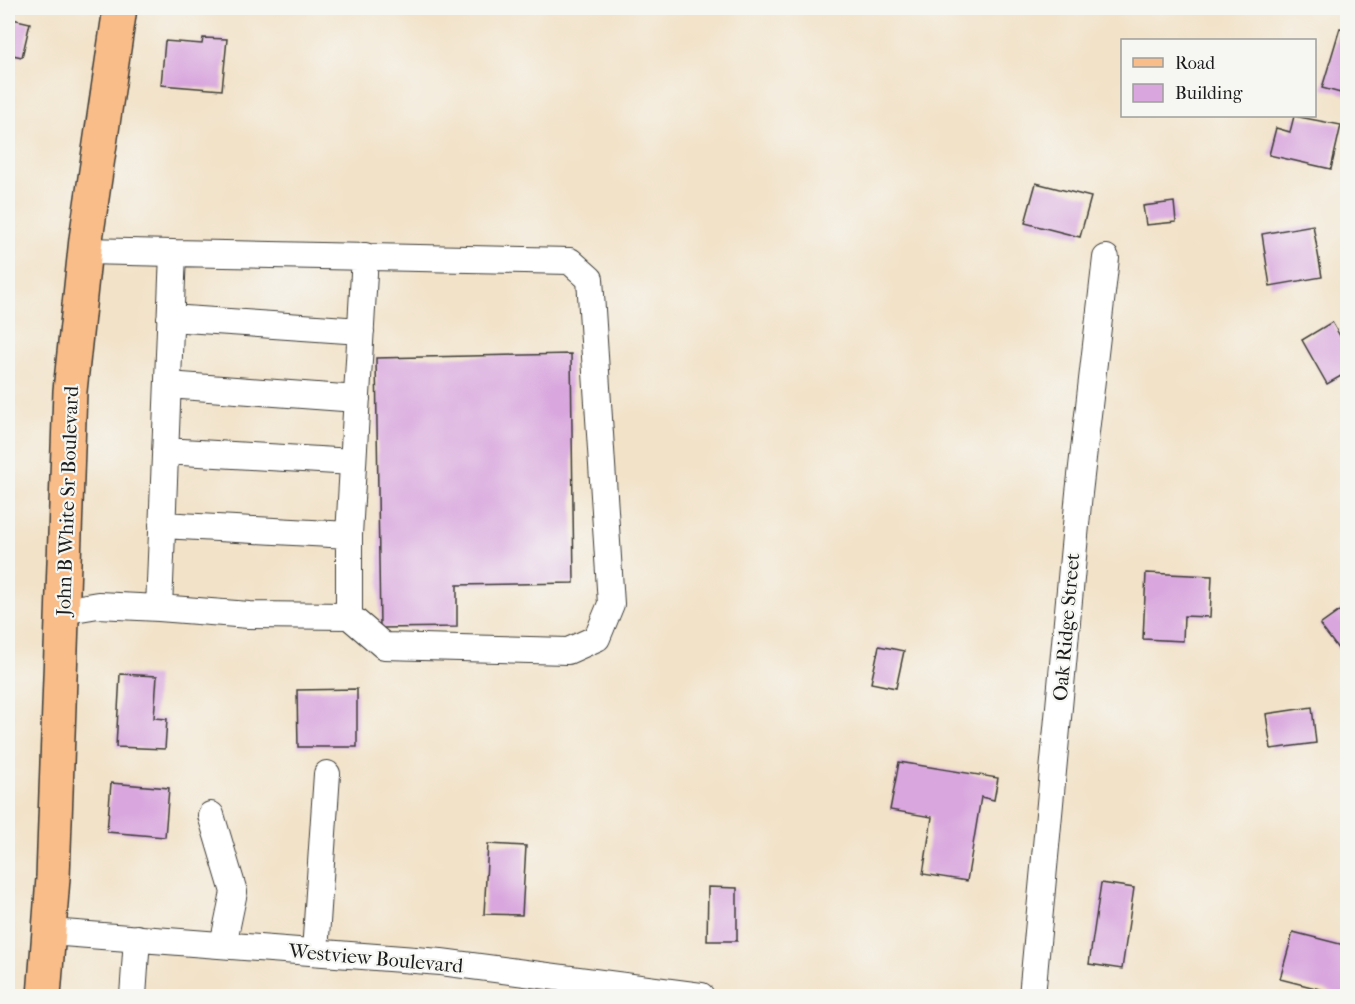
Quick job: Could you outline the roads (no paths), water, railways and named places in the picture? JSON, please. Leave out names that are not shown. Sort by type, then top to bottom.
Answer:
[{"type":"main road","name":"John B White Sr Boulevard","points":[[45,996],[50,932],[70,391],[85,251],[120,8]]},
{"type":"street","points":[[62,611],[98,605],[249,615],[349,616],[384,646],[568,651],[597,638],[610,604],[590,279],[570,261],[85,251]]},
{"type":"street","points":[[159,608],[173,253]]},
{"type":"street","points":[[349,616],[349,535],[365,256]]},
{"type":"street","name":"Oak Ridge Street","points":[[1032,996],[1079,493],[1107,258]]},
{"type":"street","points":[[170,318],[361,331]]},
{"type":"street","points":[[168,385],[357,399]]},
{"type":"street","points":[[165,451],[354,462]]},
{"type":"street","points":[[162,525],[349,535]]},
{"type":"street","points":[[315,952],[327,774]]},
{"type":"street","points":[[211,815],[234,892],[223,945]]},
{"type":"street","name":"Westview Boulevard","points":[[50,932],[441,962],[701,996]]},
{"type":"street","points":[[133,996],[137,938]]}]
